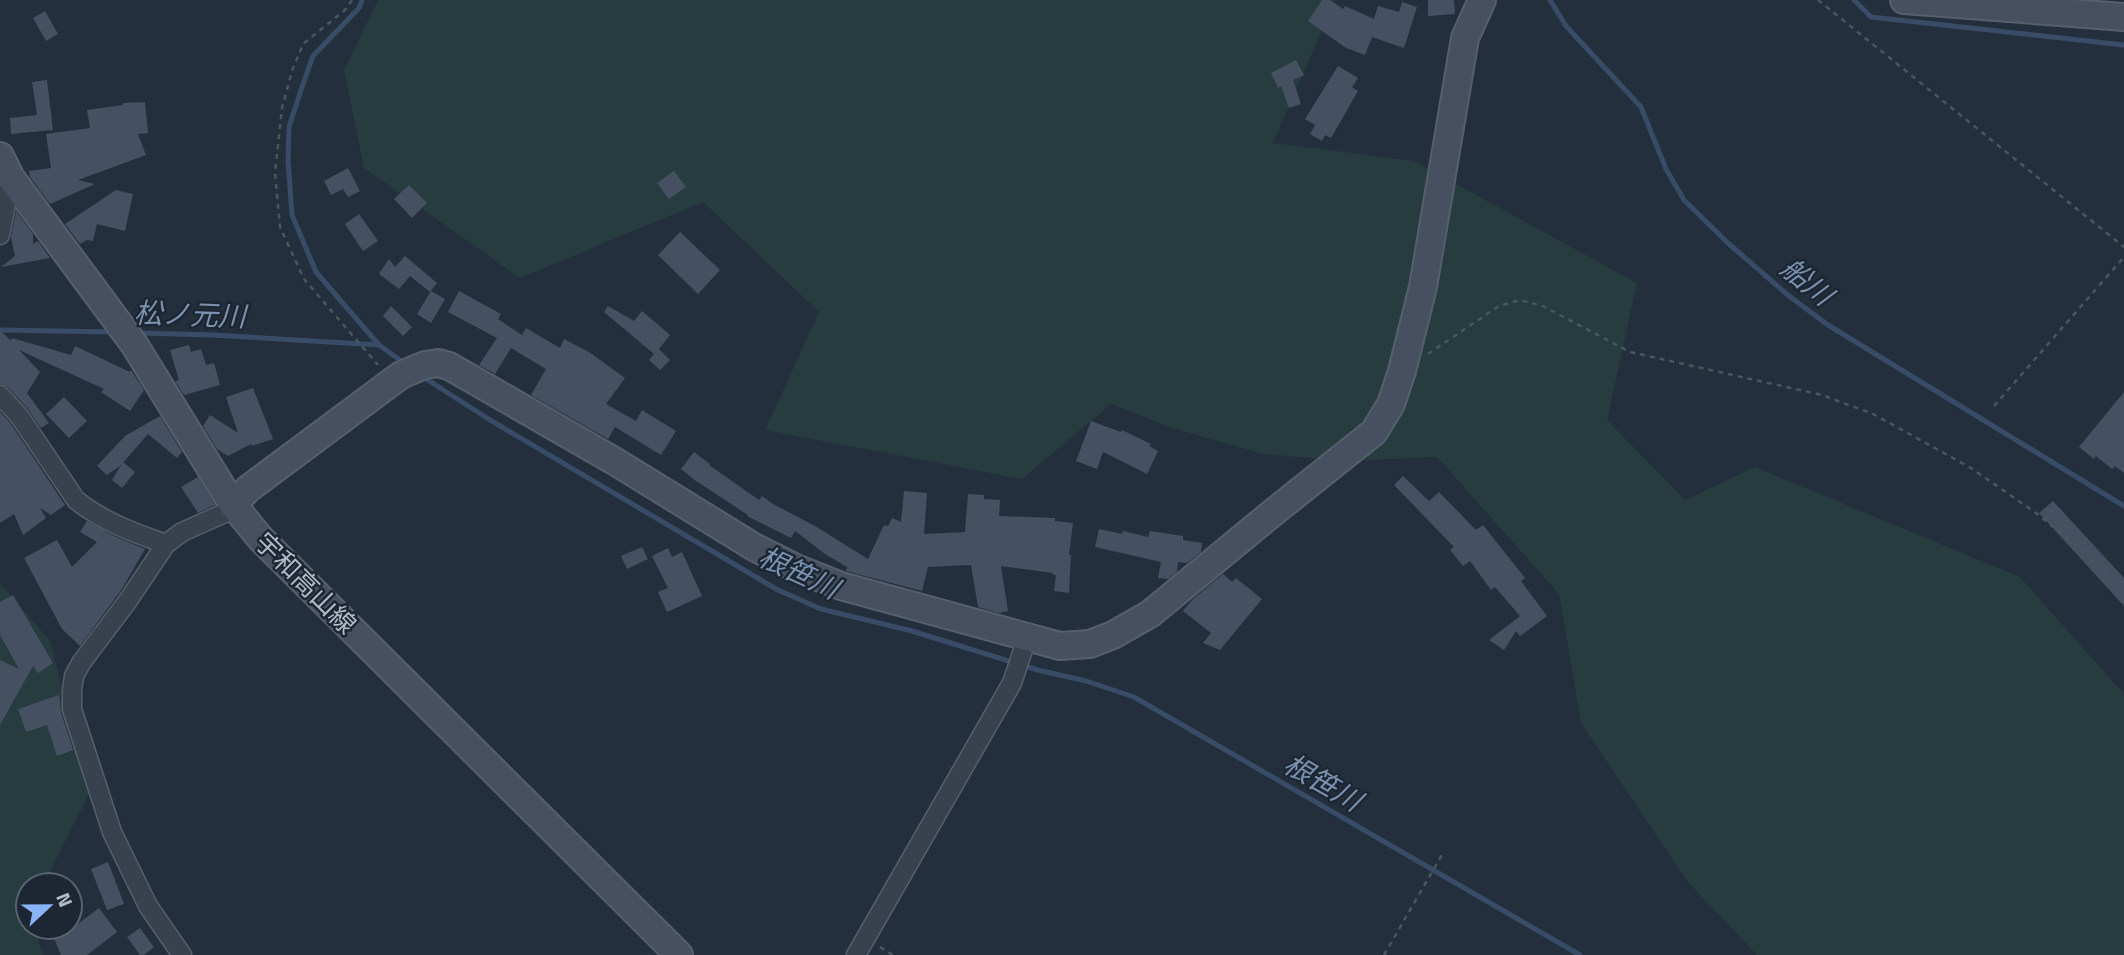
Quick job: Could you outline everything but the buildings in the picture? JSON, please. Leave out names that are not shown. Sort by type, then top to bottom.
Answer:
[{"type":"street","points":[[182,955],[148,906],[112,832],[72,709],[72,690],[74,676],[81,663],[166,544],[182,532],[225,513],[248,489],[406,373],[438,363],[449,366],[616,462],[754,547],[798,569],[841,586],[1025,643],[1060,646],[1090,644],[1113,635],[1150,614],[1374,432],[1391,404],[1423,287],[1465,38],[1482,0]]},
{"type":"street","points":[[1904,0],[2023,5],[2124,17]]},
{"type":"street","points":[[0,235],[5,167]]},
{"type":"street","name":"宇和高山線","points":[[5,167],[134,344],[233,505],[261,539],[679,955]]},
{"type":"street","points":[[0,395],[20,417],[76,500],[88,510],[133,533],[166,544]]},
{"type":"street","points":[[856,955],[1012,683],[1025,643]]},
{"type":"path","points":[[352,0],[345,10],[303,44],[292,71],[282,107],[275,173],[280,227],[304,279],[406,373]]},
{"type":"path","points":[[1818,0],[2124,247]]},
{"type":"path","points":[[1994,406],[2124,257]]},
{"type":"path","points":[[1402,371],[1499,306],[1520,300],[1543,306],[1630,352],[1822,395],[1873,414],[1971,468],[2036,513],[2099,564],[2124,593]]},
{"type":"path","points":[[1384,955],[1443,853]]},
{"type":"green space","points":[[378,0],[1335,0],[1273,143],[1414,161],[1637,283],[1607,420],[1685,500],[1755,467],[2020,577],[2124,694],[2124,955],[1757,955],[1687,881],[1581,723],[1559,594],[1437,457],[1344,461],[1264,454],[1172,428],[1111,404],[1022,479],[765,430],[819,312],[703,202],[520,278],[364,168],[344,70]]},
{"type":"green space","points":[[0,583],[50,641],[89,794],[50,871],[14,871],[14,941],[38,941],[44,955],[0,955]]},
{"type":"waterway","name":"根笹川","points":[[362,0],[359,8],[313,56],[302,87],[289,127],[288,160],[292,215],[316,272],[379,345],[404,363]]},
{"type":"waterway","name":"船川","points":[[1550,0],[1566,26],[1641,107],[1666,169],[1684,200],[1729,244],[1789,296],[1828,325],[2124,506]]},
{"type":"waterway","points":[[1854,0],[1871,17],[2124,45]]},
{"type":"waterway","name":"松ノ元川","points":[[0,330],[113,332]]},
{"type":"waterway","name":"松ノ元川","points":[[137,333],[379,345]]},
{"type":"waterway","name":"根笹川","points":[[420,375],[490,420],[778,590],[821,609],[912,631],[1134,697],[1580,955]]}]
